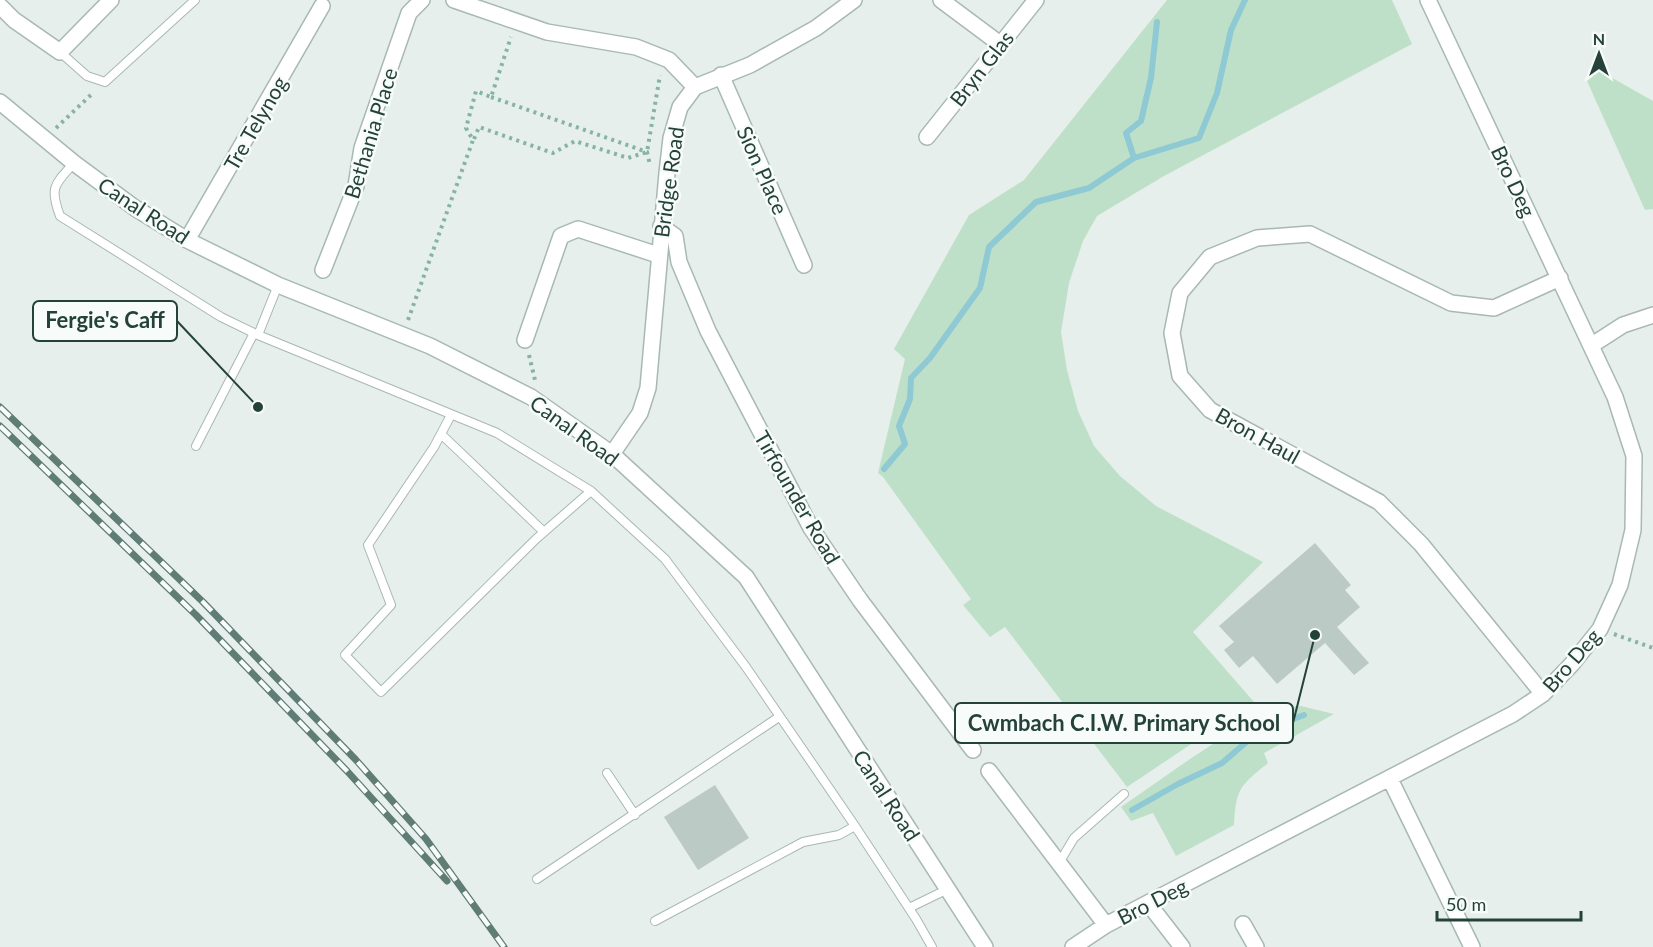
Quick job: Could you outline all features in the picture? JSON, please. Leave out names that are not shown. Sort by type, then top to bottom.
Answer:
[{"type":"street","points":[[0,6],[14,20],[60,52],[111,0]]},
{"type":"street","name":"Bethania Place","points":[[323,270],[356,186],[362,148],[409,13],[422,0]]},
{"type":"street","points":[[454,0],[547,32],[636,47],[669,60],[695,87],[750,64],[816,28],[854,0]]},
{"type":"street","points":[[941,0],[1000,44]]},
{"type":"street","name":"Bryn Glas","points":[[927,137],[1036,0]]},
{"type":"street","name":"Bro Deg","points":[[1073,947],[1148,903],[1513,714],[1543,694],[1572,664],[1600,629],[1620,585],[1633,530],[1634,456],[1615,397],[1428,0]]},
{"type":"street","name":"Tre Telynog","points":[[187,240],[322,6]]},
{"type":"street","name":"Sion Place","points":[[721,75],[804,265]]},
{"type":"street","name":"Bridge Road","points":[[612,454],[640,413],[648,388],[658,255],[671,138],[680,107],[695,87]]},
{"type":"street","name":"Canal Road","points":[[0,102],[74,163],[135,208],[187,240],[278,285],[430,346],[531,397],[612,454],[746,577],[985,947]]},
{"type":"street","name":"Tirfounder Road","points":[[661,226],[675,236],[679,262],[708,331],[811,528],[860,600],[973,750]]},
{"type":"street","points":[[525,340],[561,236],[578,229],[658,255]]},
{"type":"street","name":"Bron Haul","points":[[1543,694],[1421,544],[1379,502],[1210,410],[1180,376],[1172,333],[1180,293],[1210,257],[1257,238],[1310,234],[1451,303],[1494,308],[1560,278]]},
{"type":"street","points":[[1592,345],[1623,325],[1653,315]]},
{"type":"street","points":[[989,771],[1106,926]]},
{"type":"street","points":[[1390,779],[1472,947]]},
{"type":"street","points":[[1148,903],[1182,947]]},
{"type":"street","points":[[1243,924],[1256,947]]},
{"type":"lane","points":[[60,52],[87,76],[105,82],[195,0]]},
{"type":"lane","points":[[74,163],[56,183],[54,201],[60,216],[221,317],[256,334],[497,433],[591,490],[665,559],[746,667],[855,826],[932,947]]},
{"type":"lane","points":[[195,446],[256,334],[278,285]]},
{"type":"lane","points":[[452,415],[368,545],[391,604],[345,655],[381,692],[543,532],[591,490]]},
{"type":"lane","points":[[441,434],[543,532]]},
{"type":"lane","points":[[537,879],[779,717]]},
{"type":"lane","points":[[607,773],[635,815]]},
{"type":"lane","points":[[1059,863],[1074,838],[1124,794]]},
{"type":"lane","points":[[655,921],[803,842],[839,835],[855,826]]},
{"type":"lane","points":[[909,908],[948,889]]},
{"type":"path","points":[[491,97],[516,22]]},
{"type":"path","points":[[663,58],[647,152],[651,170],[666,173]]},
{"type":"path","points":[[45,139],[105,82]]},
{"type":"path","points":[[473,140],[466,128],[476,91],[647,152]]},
{"type":"path","points":[[403,335],[479,127],[553,153],[575,141],[628,158],[647,152]]},
{"type":"path","points":[[1600,629],[1653,648]]},
{"type":"green space","points":[[1167,0],[1392,0],[1412,44],[1164,176],[1097,216],[1083,241],[1069,283],[1061,332],[1067,370],[1078,411],[1094,446],[1120,476],[1156,506],[1263,562],[1193,632],[1254,702],[1127,787],[1005,627],[990,637],[963,605],[971,599],[878,473],[905,359],[894,349],[969,215],[1024,180]]},
{"type":"green space","points":[[1600,71],[1653,101],[1653,209],[1645,210],[1587,81]]},
{"type":"green space","points":[[1301,706],[1334,714],[1264,753],[1268,763],[1245,783],[1238,795],[1234,825],[1176,856],[1153,813],[1131,821],[1121,807],[1268,708]]},
{"type":"building","points":[[1315,543],[1351,585],[1345,590],[1360,607],[1337,627],[1369,663],[1354,675],[1325,643],[1277,684],[1253,656],[1239,668],[1224,650],[1234,642],[1219,626]]},
{"type":"building","points":[[715,785],[749,838],[698,870],[664,817]]},
{"type":"waterway","points":[[884,469],[905,444],[899,426],[910,399],[911,378],[930,358],[980,288],[989,247],[1036,202],[1089,188],[1134,158],[1199,138],[1217,93],[1231,30],[1245,0]]},
{"type":"waterway","points":[[1134,158],[1126,133],[1141,121],[1151,78],[1157,22]]},
{"type":"waterway","points":[[1132,810],[1222,763],[1258,732],[1304,715]]},
{"type":"railway","points":[[0,407],[203,602],[356,760],[426,839],[504,947]]},
{"type":"railway","points":[[0,426],[196,615],[347,771],[447,881]]},
{"type":"place","name":"Fergie's Caff","points":[[258,407]]},
{"type":"place","name":"Cwmbach C.I.W. Primary School","points":[[1315,635]]}]
